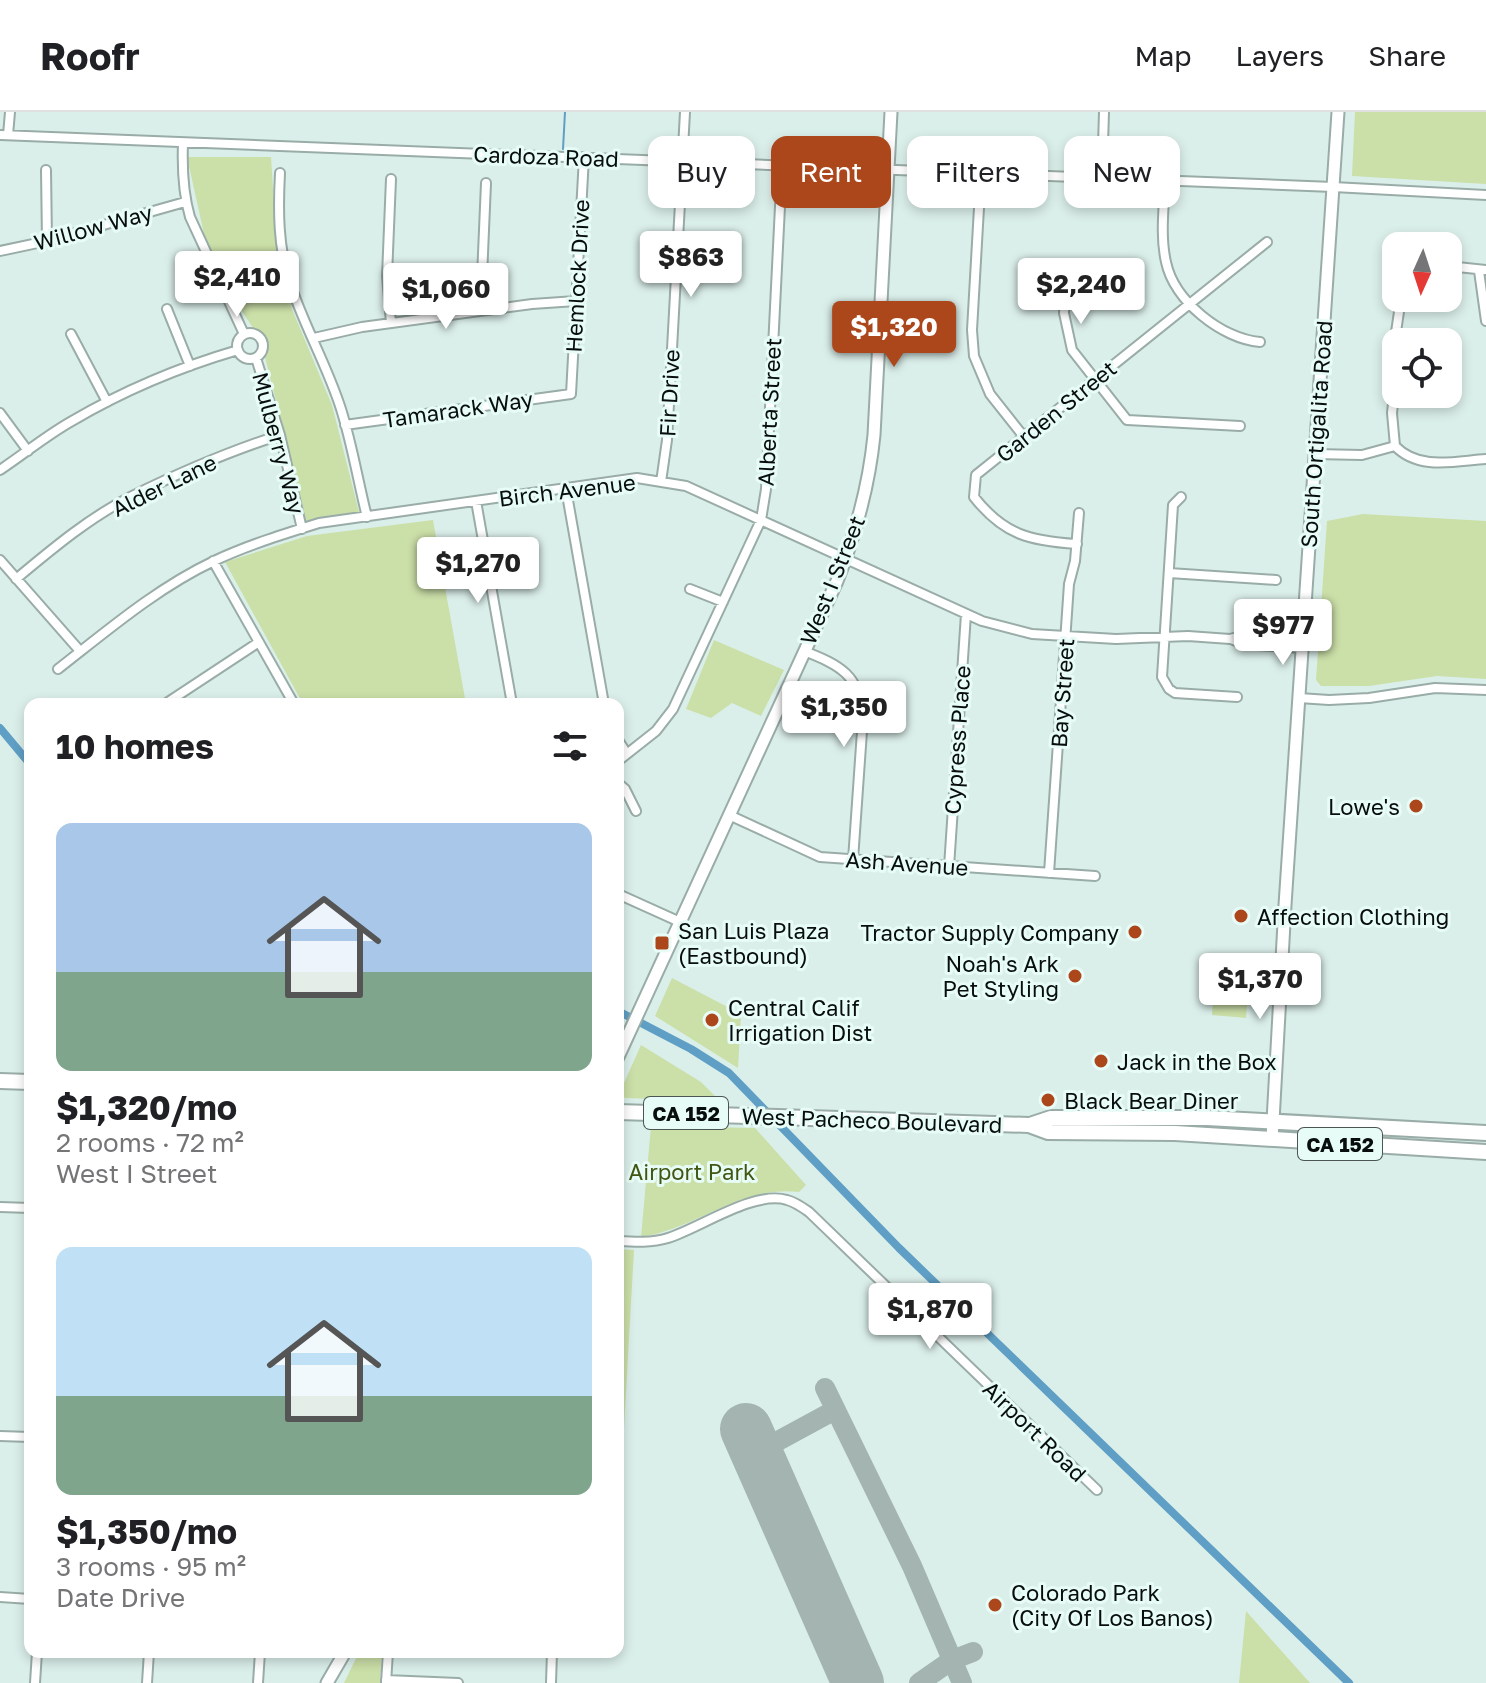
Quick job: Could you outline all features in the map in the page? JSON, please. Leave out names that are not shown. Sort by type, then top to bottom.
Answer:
[{"type":"highway","points":[[0,1081],[24,1082]]},
{"type":"highway","name":"West Pacheco Boulevard","points":[[624,1112],[1029,1125],[1048,1132],[1175,1133],[1486,1152]]},
{"type":"highway","name":"West Pacheco Boulevard","points":[[1029,1125],[1051,1118],[1207,1118],[1486,1133]]},
{"type":"highway","points":[[1410,1148],[1415,1141],[1486,1143]]},
{"type":"street","points":[[4,135],[10,112]]},
{"type":"street","name":"Fir Drive","points":[[684,136],[685,112]]},
{"type":"street","name":"West I Street","points":[[889,136],[891,112]]},
{"type":"street","points":[[1103,136],[1104,112]]},
{"type":"street","name":"South Ortigalita Road","points":[[1272,1139],[1338,112]]},
{"type":"street","name":"Cardoza Road","points":[[4,135],[648,160]]},
{"type":"street","points":[[183,143],[185,202],[244,334]]},
{"type":"street","name":"Hemlock Drive","points":[[571,394],[584,157]]},
{"type":"street","points":[[46,170],[47,241]]},
{"type":"street","points":[[280,173],[279,221],[285,264],[345,425],[367,517]]},
{"type":"street","points":[[391,179],[387,276],[391,323]]},
{"type":"street","name":"Cardoza Road","points":[[1180,181],[1486,195]]},
{"type":"street","points":[[484,310],[482,277],[486,183]]},
{"type":"street","name":"Willow Way","points":[[0,251],[185,202]]},
{"type":"street","name":"Fir Drive","points":[[661,482],[667,440],[679,208]]},
{"type":"street","name":"Alberta Street","points":[[624,756],[656,731],[673,709],[761,520],[766,489],[780,208]]},
{"type":"street","name":"West I Street","points":[[624,1044],[846,558],[865,494],[873,446],[885,208]]},
{"type":"street","points":[[979,208],[972,330],[974,356],[990,394],[1024,437]]},
{"type":"street","points":[[1164,208],[1163,246],[1172,279],[1191,303],[1220,330],[1241,339],[1260,342]]},
{"type":"street","name":"Garden Street","points":[[1077,544],[1046,542],[1016,534],[993,519],[974,497],[976,475],[1267,242]]},
{"type":"street","points":[[1462,268],[1483,270],[1486,321]]},
{"type":"street","points":[[1066,273],[1064,313],[1068,338],[1079,361],[1127,420],[1240,426]]},
{"type":"street","points":[[314,338],[391,323],[576,301]]},
{"type":"street","points":[[167,309],[190,366]]},
{"type":"street","points":[[253,333],[263,343],[263,349],[256,358],[247,359],[238,350],[239,338],[244,334],[253,333]]},
{"type":"street","points":[[71,334],[107,402]]},
{"type":"street","points":[[0,470],[70,422],[107,402],[190,366],[238,350]]},
{"type":"street","name":"Mulberry Way","points":[[256,358],[280,435],[302,529]]},
{"type":"street","name":"Tamarack Way","points":[[345,425],[571,394]]},
{"type":"street","points":[[1393,408],[1391,427],[1395,446],[1402,453],[1419,462],[1486,459]]},
{"type":"street","points":[[0,413],[28,451]]},
{"type":"street","name":"Alder Lane","points":[[16,579],[59,543],[130,497],[254,443],[280,435]]},
{"type":"street","points":[[1315,454],[1362,455],[1395,446]]},
{"type":"street","name":"Birch Avenue","points":[[58,669],[140,604],[213,561],[319,523],[637,478],[686,486],[966,614],[1009,630],[1131,639],[1230,639],[1246,635],[1302,643]]},
{"type":"street","points":[[566,489],[603,698]]},
{"type":"street","points":[[1181,497],[1173,505],[1162,677],[1166,687],[1175,693],[1237,697]]},
{"type":"street","points":[[476,501],[511,698]]},
{"type":"street","name":"Bay Street","points":[[1049,873],[1069,584],[1079,513]]},
{"type":"street","points":[[0,560],[80,651]]},
{"type":"street","points":[[213,561],[291,698]]},
{"type":"street","points":[[1169,573],[1276,580]]},
{"type":"street","points":[[690,589],[723,602]]},
{"type":"street","name":"Cypress Place","points":[[949,867],[966,614]]},
{"type":"street","points":[[174,698],[259,642]]},
{"type":"street","points":[[804,651],[832,662],[850,677],[861,695],[863,717],[853,860]]},
{"type":"street","points":[[1299,698],[1369,698],[1435,688],[1486,690]]},
{"type":"street","points":[[624,749],[627,754]]},
{"type":"street","points":[[624,788],[636,811]]},
{"type":"street","name":"Ash Avenue","points":[[729,815],[820,857],[1095,876]]},
{"type":"street","points":[[624,897],[680,922]]},
{"type":"street","name":"Airport Road","points":[[624,1241],[648,1242],[672,1237],[766,1199],[784,1199],[798,1205],[1097,1490]]},
{"type":"street","points":[[0,1207],[24,1208]]},
{"type":"street","points":[[0,1436],[24,1437]]},
{"type":"street","points":[[0,1597],[24,1599]]},
{"type":"street","points":[[35,1683],[37,1658]]},
{"type":"street","points":[[147,1683],[149,1658]]},
{"type":"street","points":[[258,1683],[260,1658]]},
{"type":"street","points":[[327,1683],[342,1658]]},
{"type":"street","points":[[388,1658],[386,1681],[458,1683]]},
{"type":"street","points":[[551,1683],[552,1658]]},
{"type":"green space","points":[[1355,112],[1486,112],[1486,184],[1352,176]]},
{"type":"green space","points":[[187,157],[271,157],[277,250],[292,309],[332,405],[359,512],[306,521],[265,357],[267,342],[253,328],[228,290],[206,243]]},
{"type":"green space","points":[[1363,514],[1486,521],[1486,679],[1437,676],[1369,686],[1321,686],[1316,680],[1327,521]]},
{"type":"green space","points":[[433,520],[465,698],[300,698],[225,562],[307,536]]},
{"type":"green space","points":[[714,640],[784,670],[761,716],[732,703],[711,718],[686,709]]},
{"type":"green space","points":[[672,978],[741,1014],[738,1068],[655,1016]]},
{"type":"green space","points":[[1214,978],[1249,981],[1246,1018],[1212,1015]]},
{"type":"green space","points":[[641,1045],[701,1082],[717,1098],[707,1101],[625,1098],[624,1083]]},
{"type":"green space","name":"Airport Park","points":[[651,1126],[755,1128],[806,1185],[799,1192],[778,1192],[738,1201],[681,1226],[641,1237]]},
{"type":"green space","points":[[624,1249],[634,1250],[624,1428]]},
{"type":"green space","points":[[1246,1611],[1310,1683],[1239,1683]]},
{"type":"green space","points":[[356,1658],[382,1658],[380,1683],[344,1683]]},
{"type":"waterway","points":[[563,149],[565,112]]},
{"type":"waterway","points":[[0,728],[24,757]]},
{"type":"waterway","points":[[624,1014],[729,1073],[899,1248],[1349,1683]]},
{"type":"taxiway","points":[[825,1388],[912,1566],[962,1683]]},
{"type":"taxiway","points":[[756,1453],[835,1410]]},
{"type":"taxiway","points":[[919,1683],[952,1660],[973,1652]]},
{"type":"runway","points":[[746,1429],[858,1683]]},
{"type":"place","name":"Lowe's","points":[[1416,806]]},
{"type":"place","name":"Affection Clothing","points":[[1241,916]]},
{"type":"place","name":"Tractor Supply Company","points":[[1135,932]]},
{"type":"place","name":"San Luis Plaza (Eastbound)","points":[[662,943]]},
{"type":"place","name":"Noah's Ark Pet Styling","points":[[1075,976]]},
{"type":"place","name":"Central Calif Irrigation Dist","points":[[712,1020]]},
{"type":"place","name":"Jack in the Box","points":[[1101,1061]]},
{"type":"place","name":"Black Bear Diner","points":[[1048,1100]]},
{"type":"place","name":"Colorado Park (City Of Los Banos)","points":[[995,1605]]}]
